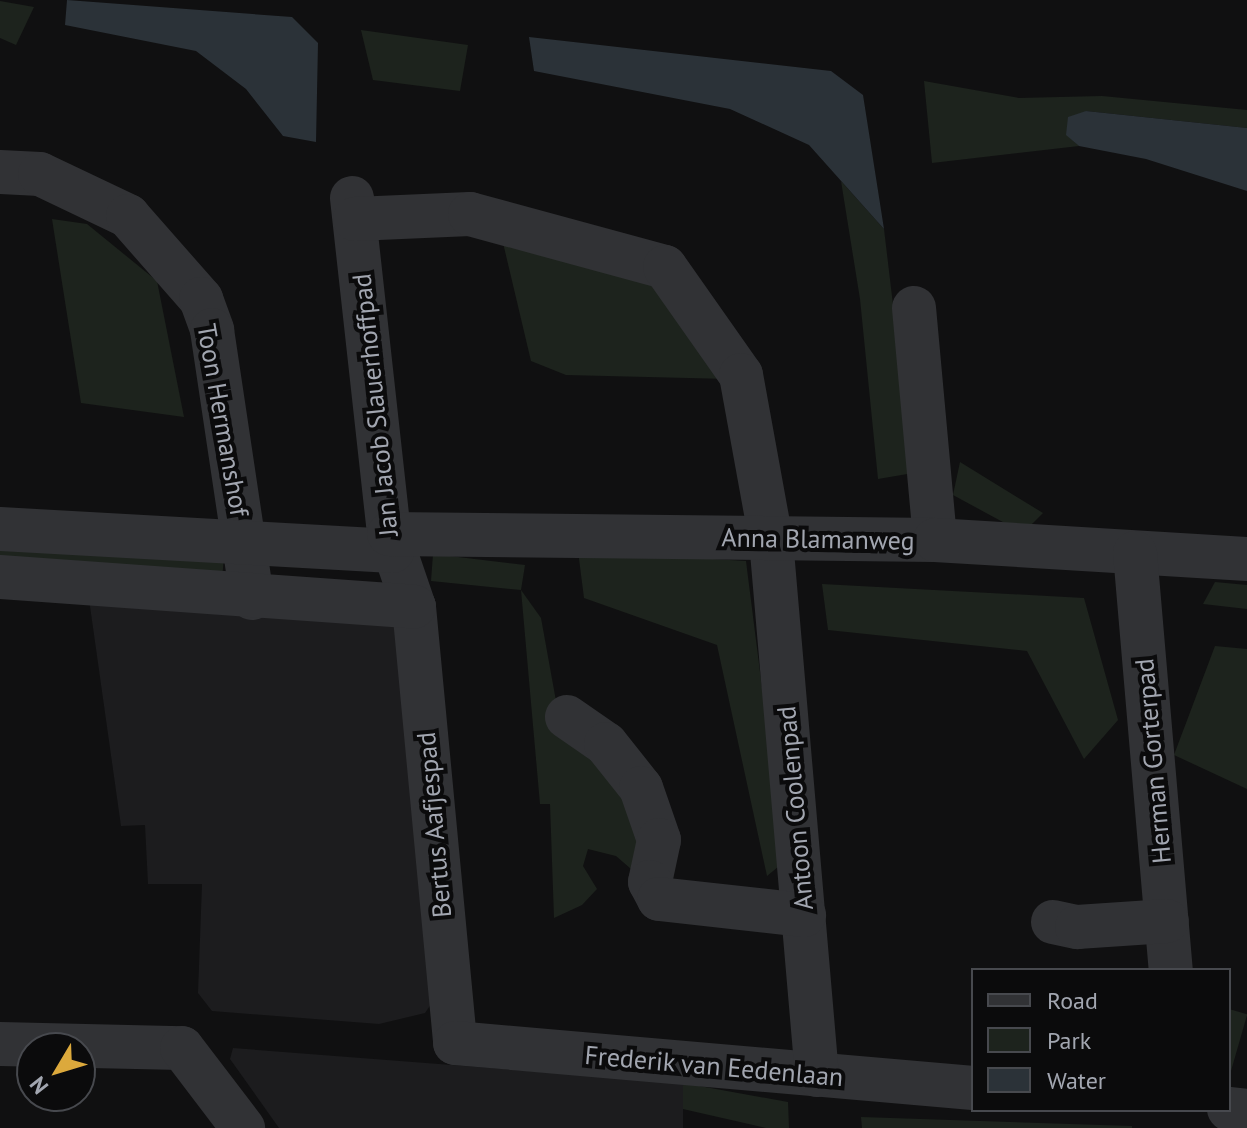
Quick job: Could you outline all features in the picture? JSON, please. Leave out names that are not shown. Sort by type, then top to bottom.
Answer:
[{"type":"street","name":"Toon Hermanshof","points":[[0,172],[40,174],[128,216],[201,299],[212,330],[252,598]]},
{"type":"street","name":"Antoon Coolenpad","points":[[353,209],[470,214],[665,267],[741,375],[771,540],[817,1075]]},
{"type":"street","name":"Jan Jacob Slauerhoffpad","points":[[353,209],[390,543],[414,607]]},
{"type":"street","points":[[914,308],[935,540]]},
{"type":"street","name":"Anna Blamanweg","points":[[0,529],[243,541],[390,543],[935,540],[1247,559]]},
{"type":"street","name":"Herman Gorterpad","points":[[1135,553],[1171,968]]},
{"type":"street","points":[[0,577],[252,598],[414,607]]},
{"type":"street","name":"Bertus Aafjespad","points":[[414,607],[455,1043]]},
{"type":"street","points":[[567,717],[606,744],[641,788],[659,840],[650,882],[659,899],[804,915]]},
{"type":"street","points":[[1053,922],[1077,927],[1167,921]]},
{"type":"street","name":"Frederik van Eedenlaan","points":[[455,1043],[971,1088]]},
{"type":"street","points":[[0,1044],[182,1048],[243,1128]]},
{"type":"shaded area","points":[[89,599],[403,617],[438,994],[425,1013],[379,1024],[212,1011],[198,993],[202,884],[148,884],[145,825],[121,826]]},
{"type":"shaded area","points":[[233,1048],[683,1083],[683,1128],[279,1128],[230,1059]]},
{"type":"green space","points":[[0,1],[34,7],[16,45],[0,38]]},
{"type":"green space","points":[[361,30],[468,45],[460,91],[373,80]]},
{"type":"green space","points":[[924,81],[1019,98],[1102,96],[1247,110],[1247,128],[1086,111],[1067,135],[1079,146],[932,163]]},
{"type":"green space","points":[[841,181],[884,229],[913,473],[878,479],[860,299]]},
{"type":"green space","points":[[52,219],[87,224],[157,281],[184,417],[81,403]]},
{"type":"green space","points":[[500,230],[659,282],[729,379],[566,375],[531,361]]},
{"type":"green space","points":[[960,462],[1043,513],[1023,533],[953,495]]},
{"type":"green space","points":[[0,548],[224,556],[222,580],[0,563]]},
{"type":"green space","points":[[578,551],[746,561],[784,862],[767,876],[717,645],[584,598]]},
{"type":"green space","points":[[433,554],[525,565],[521,590],[431,581]]},
{"type":"green space","points":[[1215,582],[1247,585],[1247,609],[1203,604]]},
{"type":"green space","points":[[822,584],[1084,598],[1118,720],[1084,759],[1027,651],[828,630]]},
{"type":"green space","points":[[521,590],[541,618],[558,712],[640,811],[638,875],[616,856],[588,849],[583,866],[597,889],[582,905],[554,918],[550,804],[540,804]]},
{"type":"green space","points":[[1215,646],[1247,649],[1247,789],[1174,755]]},
{"type":"green space","points":[[1231,1010],[1247,1015],[1231,1071]]},
{"type":"green space","points":[[683,1083],[788,1102],[789,1128],[766,1128],[683,1109]]},
{"type":"green space","points":[[861,1117],[1132,1126],[1132,1128],[862,1128]]},
{"type":"water","points":[[67,0],[292,17],[318,43],[316,142],[283,136],[246,89],[196,51],[65,25]]},
{"type":"water","points":[[529,37],[831,71],[863,95],[884,229],[809,145],[730,109],[534,71]]},
{"type":"water","points":[[1086,111],[1247,128],[1247,191],[1146,159],[1079,146],[1066,135],[1068,117]]}]
